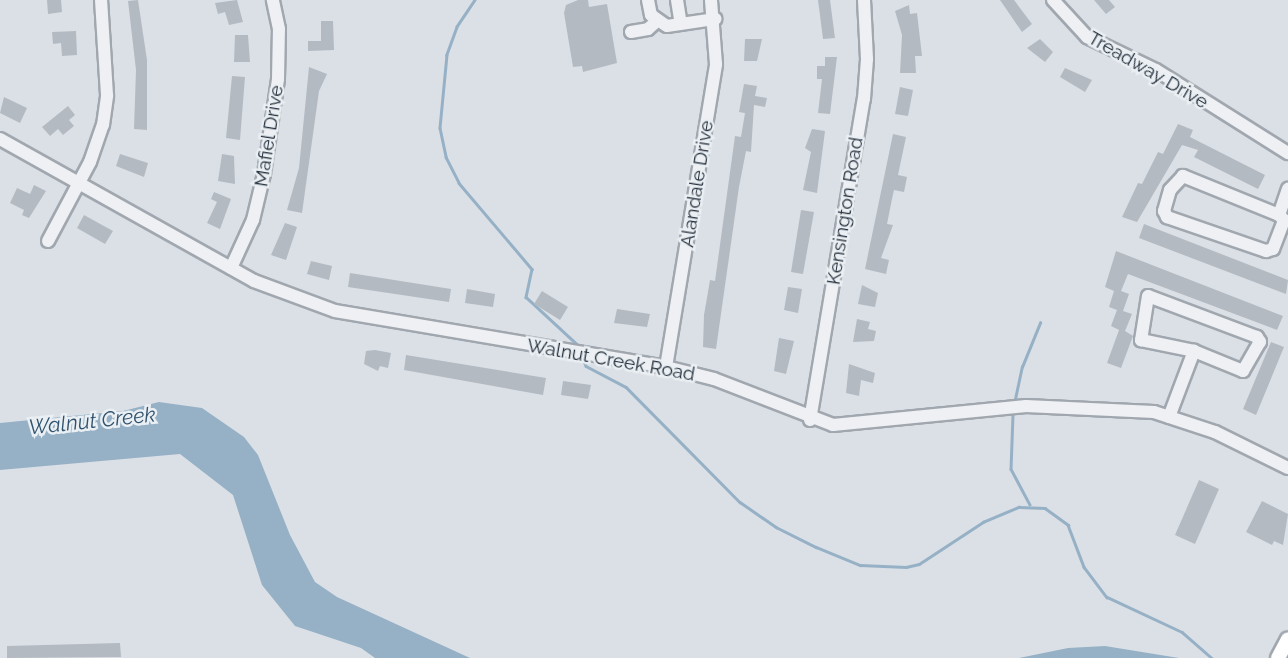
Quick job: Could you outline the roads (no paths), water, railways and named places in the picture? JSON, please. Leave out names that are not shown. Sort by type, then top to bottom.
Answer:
[{"type":"main road","points":[[1278,658],[1288,639]]},
{"type":"street","points":[[48,240],[98,142],[107,96],[101,0]]},
{"type":"street","name":"Mafiel Drive","points":[[231,268],[253,220],[264,174],[278,79],[279,29],[273,0]]},
{"type":"street","points":[[648,0],[657,21],[667,26],[715,19]]},
{"type":"street","points":[[677,0],[681,24]]},
{"type":"street","name":"Alandale Drive","points":[[666,367],[716,64],[715,19],[711,0]]},
{"type":"street","name":"Kensington Road","points":[[810,420],[864,99],[864,0]]},
{"type":"street","name":"Treadway Drive","points":[[1052,0],[1087,37],[1166,76],[1288,153]]},
{"type":"street","points":[[631,32],[648,29],[657,21]]},
{"type":"street","name":"Walnut Creek Road","points":[[0,139],[283,295],[335,312],[666,367],[713,379],[810,420],[833,425],[990,408],[1081,405],[1169,417],[1215,432],[1288,468]]},
{"type":"street","points":[[1183,176],[1279,215],[1284,220],[1273,249],[1266,251],[1167,217],[1164,211],[1170,190],[1183,176]]},
{"type":"street","points":[[1279,215],[1288,189]]},
{"type":"street","points":[[1148,296],[1258,337],[1260,342],[1243,371],[1194,351],[1141,340],[1148,296]]},
{"type":"street","points":[[1169,417],[1194,351]]},
{"type":"water","name":"Walnut Creek","points":[[159,402],[202,408],[244,437],[258,455],[290,535],[315,582],[337,597],[470,658],[375,658],[361,648],[295,626],[262,585],[233,495],[180,454],[0,470],[0,423],[123,411]]},
{"type":"water","points":[[1105,646],[1179,658],[1019,658],[1068,648]]},
{"type":"waterway","points":[[475,0],[457,27],[447,55],[440,128],[446,157],[459,183],[532,269],[526,297],[577,344]]},
{"type":"waterway","points":[[1015,399],[1022,367],[1040,323]]},
{"type":"waterway","points":[[584,361],[586,366],[626,387],[740,502],[776,527],[816,547],[860,565],[906,567],[919,564],[983,522],[1019,507],[1045,508],[1068,525],[1084,567],[1107,597],[1182,632],[1212,658]]},
{"type":"waterway","points":[[1013,415],[1011,469],[1030,504]]}]
